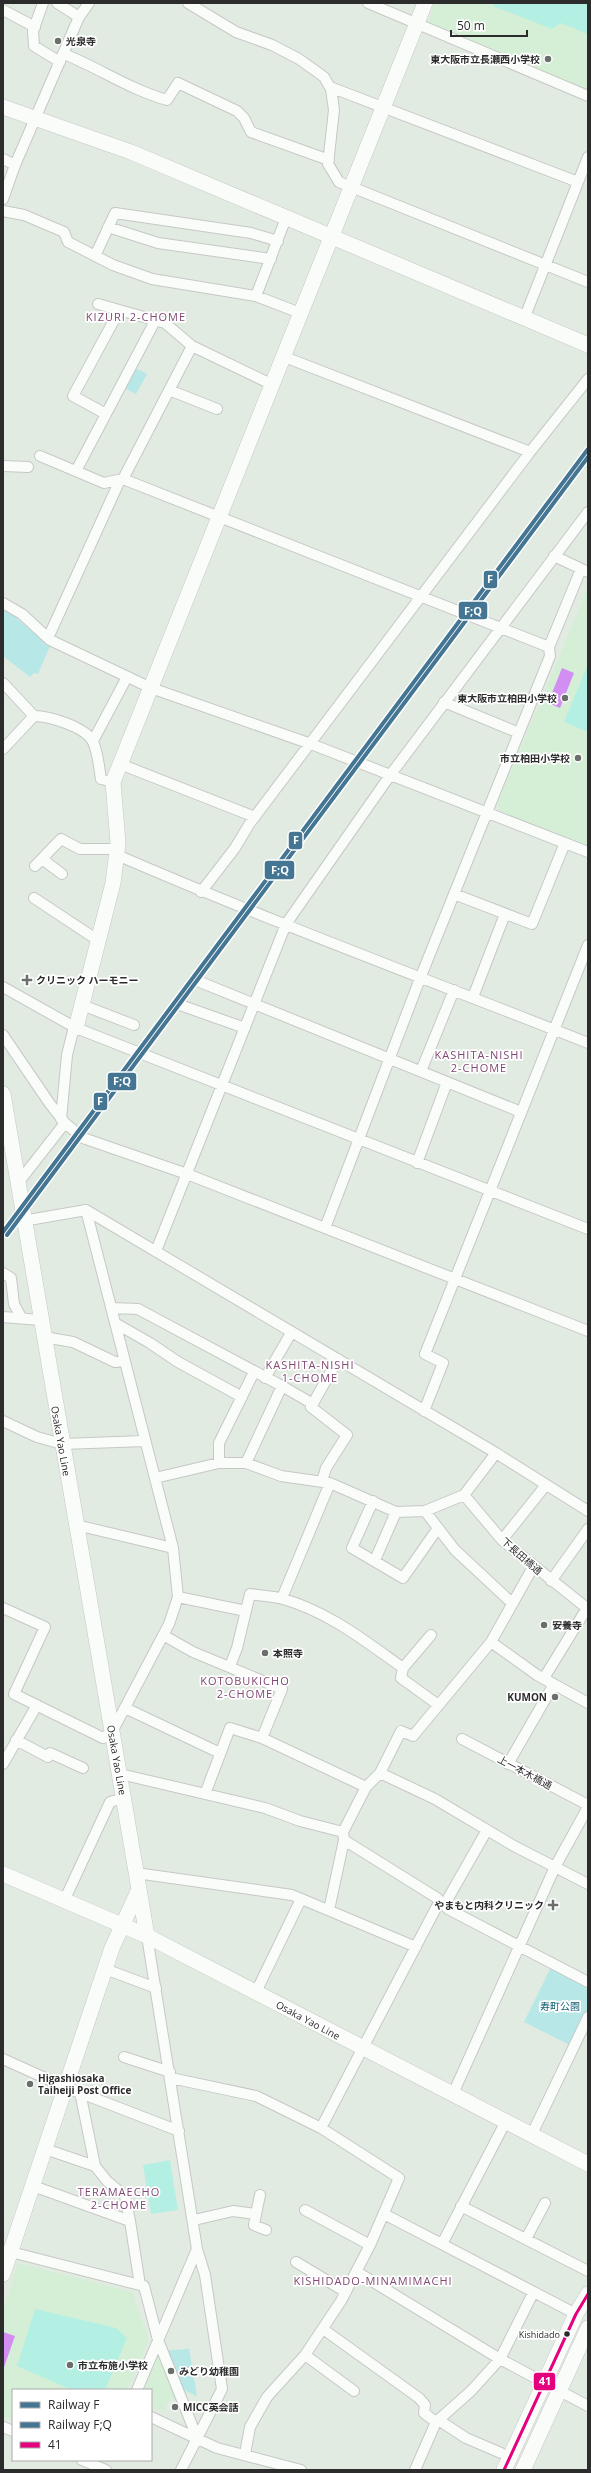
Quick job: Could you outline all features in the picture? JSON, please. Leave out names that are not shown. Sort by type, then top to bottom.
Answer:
[{"type":"street","points":[[43,3],[32,39],[34,46],[62,58],[97,67],[151,96],[167,100],[178,83],[237,111],[244,118],[251,132],[329,160]]},
{"type":"street","points":[[56,3],[79,17]]},
{"type":"street","points":[[3,199],[34,118],[79,17],[89,3]]},
{"type":"street","points":[[188,3],[236,32],[272,45],[299,59],[324,77],[330,87],[334,110],[328,164],[339,182],[588,282]]},
{"type":"street","points":[[368,3],[588,96]]},
{"type":"street","points":[[18,1183],[63,1121],[67,1055],[82,1005],[113,883],[117,852],[113,782],[282,356],[425,3]]},
{"type":"street","points":[[3,10],[35,27]]},
{"type":"street","points":[[330,87],[578,182]]},
{"type":"street","points":[[3,107],[131,152],[588,345]]},
{"type":"street","points":[[524,319],[588,157]]},
{"type":"street","points":[[3,159],[15,165]]},
{"type":"street","points":[[3,211],[24,215],[64,232],[68,242],[95,256],[152,279],[256,296],[300,313]]},
{"type":"street","points":[[95,256],[115,213],[251,233],[278,241]]},
{"type":"street","points":[[256,296],[286,218]]},
{"type":"street","points":[[108,227],[158,243],[270,259]]},
{"type":"street","points":[[98,304],[165,323],[192,346],[271,384]]},
{"type":"street","points":[[106,414],[73,396],[119,311]]},
{"type":"street","points":[[76,471],[155,321]]},
{"type":"street","points":[[48,638],[122,480],[192,346]]},
{"type":"street","points":[[282,356],[530,452]]},
{"type":"street","points":[[201,892],[235,848],[255,817],[420,597],[530,452],[588,379]]},
{"type":"street","points":[[169,390],[217,409]]},
{"type":"street","points":[[40,456],[104,483],[122,480],[499,629],[549,647]]},
{"type":"street","points":[[3,466],[28,467]]},
{"type":"street","points":[[156,1251],[223,1086],[286,924],[391,774],[588,512]]},
{"type":"street","points":[[325,1228],[421,976],[550,656],[549,647],[585,570],[554,556]]},
{"type":"street","points":[[3,603],[22,614],[48,638],[151,688],[311,744],[391,774],[486,813],[588,852]]},
{"type":"street","points":[[113,782],[101,779],[93,741],[127,677]]},
{"type":"street","points":[[3,683],[34,716]]},
{"type":"street","points":[[444,702],[519,733]]},
{"type":"street","points":[[3,749],[6,743],[34,716],[46,716],[59,721],[80,731],[93,741]]},
{"type":"street","points":[[120,764],[255,817]]},
{"type":"street","points":[[35,866],[61,839],[80,849],[117,852],[201,892],[421,976],[588,1043]]},
{"type":"street","points":[[454,894],[532,924],[565,843]]},
{"type":"street","points":[[42,858],[62,874]]},
{"type":"street","points":[[34,898],[99,941]]},
{"type":"street","points":[[473,997],[505,914]]},
{"type":"street","points":[[424,1410],[443,1363],[425,1354],[588,945]]},
{"type":"street","points":[[200,982],[521,1112]]},
{"type":"street","points":[[3,987],[75,1028],[588,1229]]},
{"type":"street","points":[[421,1071],[454,990]]},
{"type":"street","points":[[82,1005],[134,1025]]},
{"type":"street","points":[[180,1005],[245,1028]]},
{"type":"street","points":[[3,1035],[63,1121],[83,1138],[187,1174],[588,1332]]},
{"type":"street","points":[[417,1162],[447,1082]]},
{"type":"street","name":"Osaka Yao Line","points":[[3,1094],[6,1125],[18,1183],[23,1221],[147,1936],[452,2096],[588,2164]]},
{"type":"street","points":[[3,1608],[45,1627],[14,1694],[103,1738],[112,1732],[125,1708],[163,1635],[178,1597],[173,1548],[86,1210]]},
{"type":"street","points":[[23,1221],[86,1210],[291,1333],[338,1359],[496,1453],[588,1511]]},
{"type":"street","points":[[3,1273],[11,1278],[14,1304],[21,1317]]},
{"type":"street","points":[[111,1308],[138,1309],[313,1404]]},
{"type":"street","points":[[3,1317],[21,1317],[40,1320]]},
{"type":"street","points":[[115,1324],[150,1343],[178,1362],[242,1397]]},
{"type":"street","points":[[265,1378],[291,1333]]},
{"type":"street","points":[[44,1337],[73,1342],[115,1362],[125,1361]]},
{"type":"street","points":[[282,1598],[326,1482],[326,1468],[347,1435],[311,1407],[338,1359]]},
{"type":"street","points":[[219,1463],[219,1443],[254,1372]]},
{"type":"street","points":[[246,1463],[282,1386]]},
{"type":"street","points":[[4,1423],[36,1437],[62,1444],[145,1441]]},
{"type":"street","points":[[155,1478],[219,1463],[246,1463],[281,1476],[326,1482],[396,1512],[425,1511],[464,1495],[496,1453]]},
{"type":"street","points":[[502,1540],[546,1485]]},
{"type":"street","name":"下長田橋通","points":[[464,1495],[502,1540],[533,1567],[588,1609]]},
{"type":"street","points":[[373,1501],[352,1548],[404,1578],[438,1528]]},
{"type":"street","points":[[425,1511],[455,1550],[480,1575],[512,1603]]},
{"type":"street","points":[[375,1560],[396,1512]]},
{"type":"street","points":[[76,1525],[173,1548]]},
{"type":"street","points":[[552,1581],[588,1529]]},
{"type":"street","points":[[329,1910],[344,1836],[366,1787],[380,1773],[401,1731],[413,1736],[437,1704],[464,1676],[491,1642],[533,1567]]},
{"type":"street","points":[[230,1666],[250,1594],[282,1598],[322,1613],[403,1668]]},
{"type":"street","points":[[178,1597],[246,1611]]},
{"type":"street","points":[[544,1678],[588,1609]]},
{"type":"street","points":[[163,1635],[193,1652],[230,1666],[282,1689],[262,1738]]},
{"type":"street","points":[[431,1635],[403,1668],[401,1678],[437,1704]]},
{"type":"street","points":[[491,1642],[544,1678],[588,1703]]},
{"type":"street","points":[[508,1764],[554,1684]]},
{"type":"street","points":[[3,1764],[37,1705]]},
{"type":"street","points":[[125,1708],[220,1753]]},
{"type":"street","points":[[205,1794],[230,1728],[262,1738],[366,1787]]},
{"type":"street","name":"上一本木橋通","points":[[462,1739],[588,1806]]},
{"type":"street","points":[[16,1740],[48,1757],[50,1753],[83,1768]]},
{"type":"street","points":[[380,1773],[435,1800],[487,1830],[588,1884]]},
{"type":"street","points":[[120,1774],[265,1808],[344,1836],[437,1898],[442,1903],[588,1982]]},
{"type":"street","points":[[64,1901],[110,1802],[124,1798]]},
{"type":"street","points":[[452,2096],[555,1867],[588,1806]]},
{"type":"street","points":[[321,2128],[437,1906],[446,1902],[487,1830]]},
{"type":"street","points":[[136,1873],[292,1895],[416,1947]]},
{"type":"street","points":[[3,1874],[147,1936],[194,2220],[197,2249],[205,2274],[222,2389],[198,2440],[193,2443],[182,2470]]},
{"type":"street","points":[[3,2274],[7,2251],[33,2186],[104,1969],[139,1889]]},
{"type":"street","points":[[256,1992],[301,1899]]},
{"type":"street","points":[[104,1969],[156,1988]]},
{"type":"street","points":[[531,2136],[588,2017]]},
{"type":"street","points":[[124,2056],[170,2075],[256,2096],[321,2128],[399,2178],[370,2245],[346,2292],[305,2355],[267,2397],[250,2427],[245,2454]]},
{"type":"street","points":[[3,2059],[179,2132]]},
{"type":"street","points":[[80,2092],[95,2166],[107,2181],[125,2196],[140,2285]]},
{"type":"street","points":[[442,2244],[505,2123]]},
{"type":"street","points":[[45,2149],[95,2166]]},
{"type":"street","points":[[33,2186],[130,2221]]},
{"type":"street","points":[[260,2195],[254,2225],[266,2230]]},
{"type":"street","points":[[526,2239],[545,2203]]},
{"type":"street","points":[[461,2206],[588,2271]]},
{"type":"street","points":[[305,2210],[370,2245]]},
{"type":"street","points":[[194,2220],[233,2211],[256,2214]]},
{"type":"street","points":[[384,2214],[533,2293],[576,2314]]},
{"type":"street","points":[[137,2389],[197,2249]]},
{"type":"street","points":[[7,2251],[144,2286],[158,2340],[198,2440]]},
{"type":"street","points":[[296,2262],[346,2292]]},
{"type":"street","points":[[357,2272],[500,2359],[588,2406]]},
{"type":"street","points":[[415,2470],[438,2421],[471,2391],[500,2359],[533,2293]]},
{"type":"street","points":[[504,2470],[576,2314],[588,2294]]},
{"type":"street","points":[[523,2470],[588,2328]]},
{"type":"street","points":[[323,2329],[419,2398],[425,2405],[424,2413],[466,2438],[502,2453]]},
{"type":"street","points":[[305,2355],[354,2391]]},
{"type":"street","points":[[152,2417],[217,2448],[245,2454],[298,2469]]},
{"type":"street","points":[[85,2461],[104,2467]]},
{"type":"shaded area","name":"東大阪市立長瀬西小学校","points":[[435,3],[588,3],[588,92],[427,24]]},
{"type":"shaded area","points":[[495,3],[588,3],[588,34],[561,23],[552,29],[493,6]]},
{"type":"shaded area","name":"東大阪市立柏田小学校","points":[[587,590],[588,847],[502,813],[497,805]]},
{"type":"shaded area","points":[[588,664],[588,732],[564,722]]},
{"type":"shaded area","points":[[562,668],[574,673],[560,708],[548,703]]},
{"type":"shaded area","points":[[170,2160],[178,2210],[151,2214],[143,2165]]},
{"type":"shaded area","name":"市立布施小学校","points":[[18,2263],[132,2292],[149,2340],[127,2389],[12,2389],[12,2420],[3,2416],[3,2310]]},
{"type":"shaded area","points":[[35,2309],[116,2328],[127,2338],[105,2389],[70,2389],[17,2366]]},
{"type":"shaded area","points":[[3,2332],[15,2336],[3,2370]]},
{"type":"shaded area","name":"みどり幼稚園","points":[[189,2348],[197,2397],[182,2390],[177,2401],[170,2398],[164,2412],[152,2407],[152,2389],[141,2389],[158,2352]]},
{"type":"green space","points":[[135,368],[147,374],[136,394],[124,388]]},
{"type":"green space","points":[[5,609],[50,646],[38,674],[34,673],[30,677],[3,656],[3,612]]},
{"type":"green space","name":"寿町公園","points":[[551,1967],[588,1985],[588,2008],[570,2045],[524,2022]]},
{"type":"green space","points":[[189,2349],[197,2396],[182,2389],[162,2351]]},
{"type":"rail line","name":"F","points":[[3,1232],[588,449]]},
{"type":"rail line","name":"F;Q","points":[[7,1235],[588,457]]},
{"type":"transit line","name":"41","points":[[504,2470],[576,2314],[588,2294]]},
{"type":"place","name":"光泉寺","points":[[58,41]]},
{"type":"place","name":"東大阪市立長瀬西小学校","points":[[548,59]]},
{"type":"place","name":"東大阪市立柏田小学校","points":[[565,698]]},
{"type":"place","name":"市立柏田小学校","points":[[578,758]]},
{"type":"place","name":"クリニック ハーモニー","points":[[27,980]]},
{"type":"place","name":"安養寺","points":[[544,1625]]},
{"type":"place","name":"本照寺","points":[[265,1653]]},
{"type":"place","name":"KUMON","points":[[555,1697]]},
{"type":"place","name":"やまもと内科クリニック","points":[[553,1905]]},
{"type":"place","name":"Higashiosaka Taiheiji Post Office","points":[[30,2084]]},
{"type":"place","name":"Kishidado","points":[[567,2334]]},
{"type":"place","name":"市立布施小学校","points":[[70,2365]]},
{"type":"place","name":"みどり幼稚園","points":[[171,2371]]},
{"type":"place","name":"MICC英会話","points":[[175,2407]]},
{"type":"district","name":"KIZURI 2-CHOME","points":[[136,317]]},
{"type":"district","name":"KASHITA-NISHI 2-CHOME","points":[[479,1061]]},
{"type":"district","name":"KASHITA-NISHI 1-CHOME","points":[[310,1371]]},
{"type":"district","name":"KOTOBUKICHO 2-CHOME","points":[[245,1687]]},
{"type":"district","name":"TERAMAECHO 2-CHOME","points":[[119,2198]]},
{"type":"district","name":"KISHIDADO-MINAMIMACHI","points":[[373,2281]]}]
